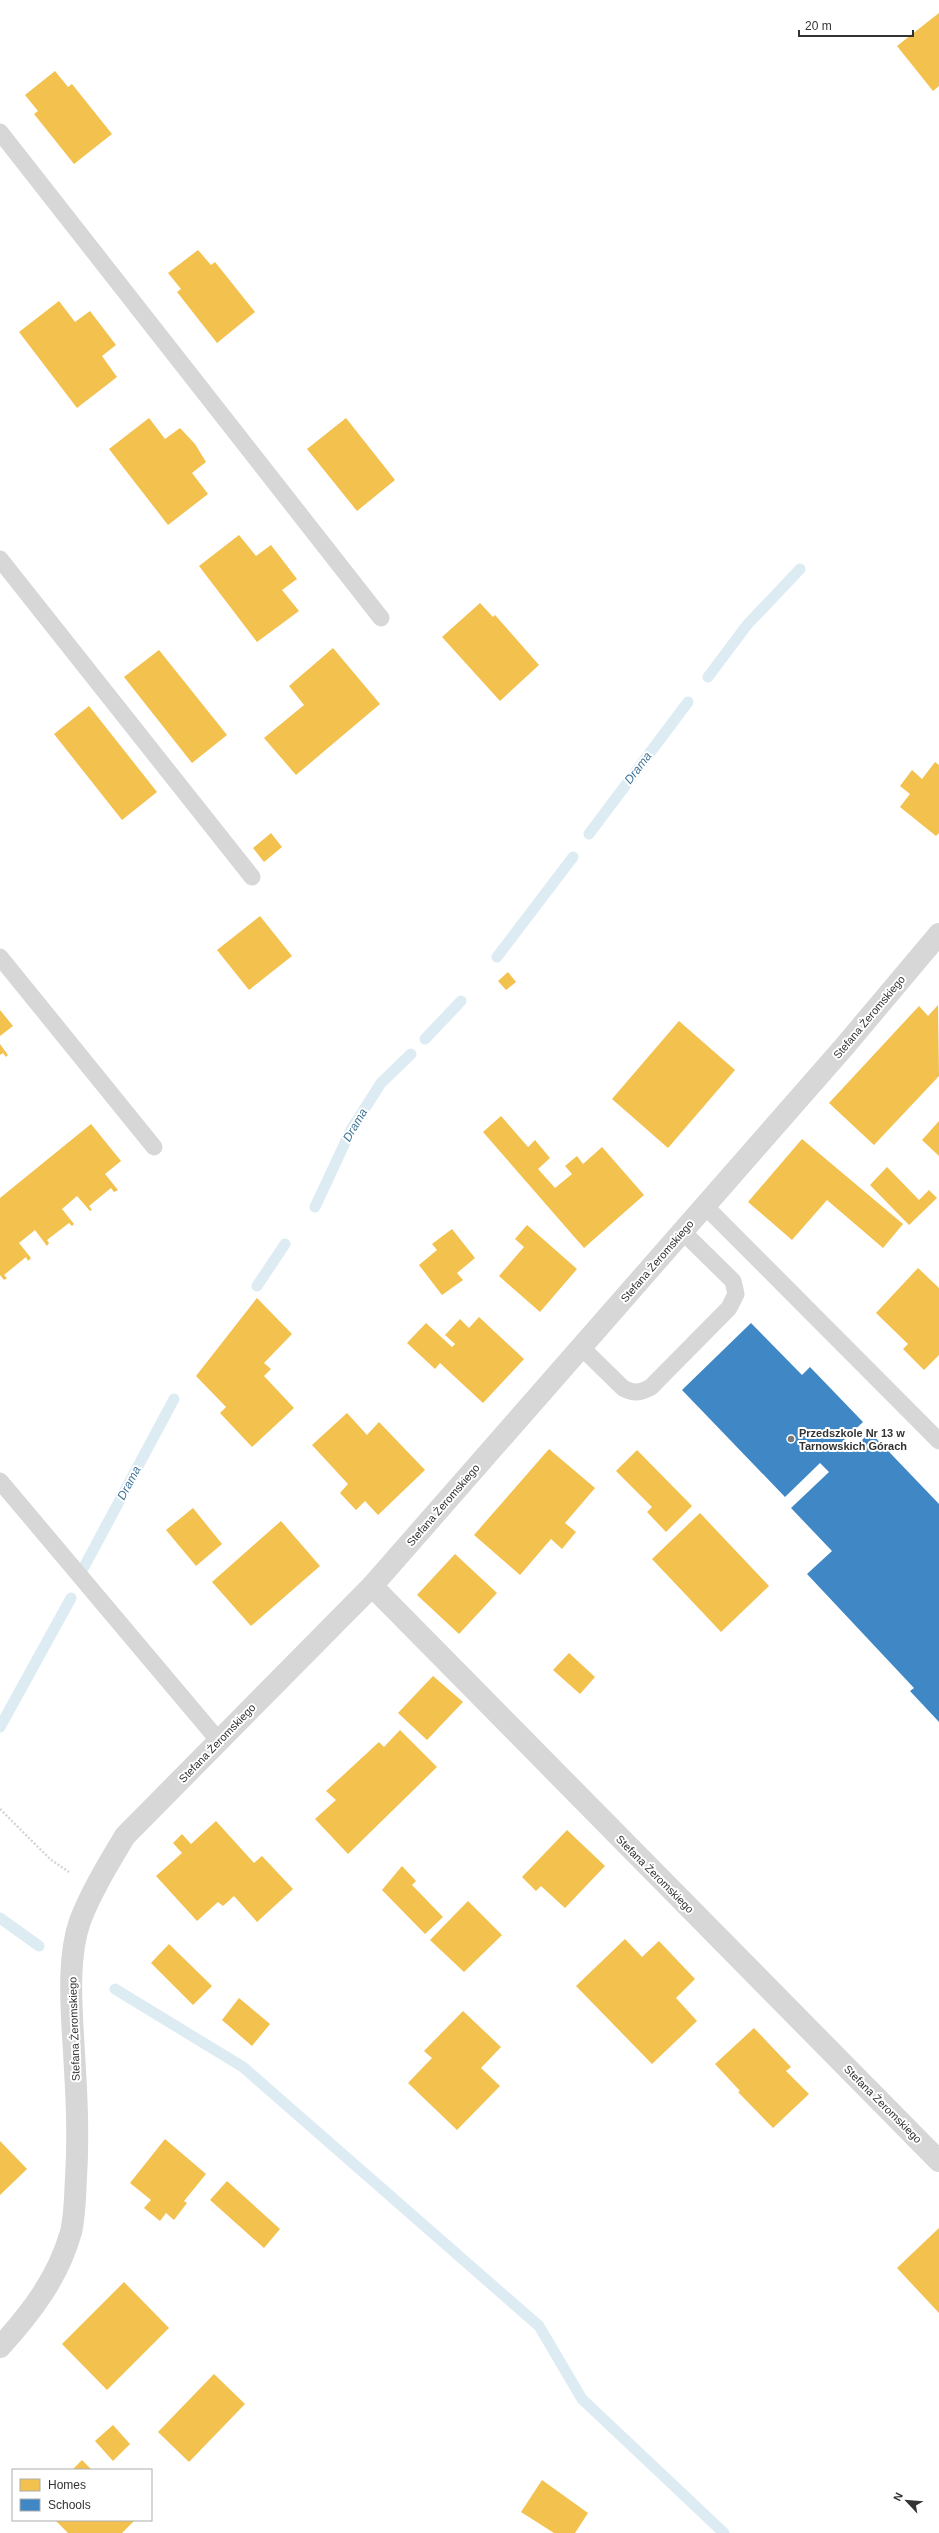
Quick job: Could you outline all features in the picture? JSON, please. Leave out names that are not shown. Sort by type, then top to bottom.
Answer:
[{"type":"street","name":"Stefana Żeromskiego","points":[[0,2347],[28,2316],[43,2294],[59,2265],[71,2231],[75,2200],[79,2132],[71,1999],[73,1962],[80,1922],[97,1886],[125,1836],[372,1586],[683,1232],[939,934]]},
{"type":"street","name":"Stefana Żeromskiego","points":[[372,1586],[939,2161]]},
{"type":"lane","points":[[0,132],[380,618]]},
{"type":"lane","points":[[0,559],[252,877]]},
{"type":"lane","points":[[0,957],[154,1147]]},
{"type":"lane","points":[[705,1206],[939,1441]]},
{"type":"lane","points":[[581,1347],[623,1388],[631,1392],[641,1393],[651,1387],[729,1308],[736,1294],[733,1281],[683,1232]]},
{"type":"lane","points":[[0,1481],[104,1607],[219,1741]]},
{"type":"path","points":[[0,1809],[50,1859],[65,1870],[97,1886]]},
{"type":"building: Homes","points":[[939,13],[939,86],[933,91],[897,46]]},
{"type":"building: Homes","points":[[55,71],[68,87],[72,84],[112,134],[74,164],[34,114],[38,111],[25,95]]},
{"type":"building: Homes","points":[[198,250],[211,265],[215,262],[255,312],[217,343],[177,292],[181,289],[168,273]]},
{"type":"building: Homes","points":[[59,301],[75,322],[90,311],[116,345],[102,356],[117,377],[77,408],[19,332]]},
{"type":"building: Homes","points":[[149,418],[165,439],[180,428],[195,444],[206,462],[192,473],[208,494],[168,525],[109,449]]},
{"type":"building: Homes","points":[[346,418],[395,480],[357,511],[307,449]]},
{"type":"building: Homes","points":[[239,535],[256,556],[271,545],[297,579],[282,590],[299,611],[257,642],[199,566]]},
{"type":"building: Homes","points":[[480,603],[493,617],[495,615],[539,665],[500,701],[442,637]]},
{"type":"building: Homes","points":[[333,648],[380,704],[296,775],[264,738],[304,705],[289,686]]},
{"type":"building: Homes","points":[[159,650],[227,735],[192,763],[124,677]]},
{"type":"building: Homes","points":[[89,706],[157,792],[122,820],[54,734]]},
{"type":"building: Homes","points":[[935,762],[939,765],[939,833],[936,836],[900,807],[910,794],[900,786],[912,770],[922,779]]},
{"type":"building: Homes","points":[[271,833],[282,847],[264,862],[253,848]]},
{"type":"building: Homes","points":[[260,916],[292,956],[249,990],[217,950]]},
{"type":"building: Homes","points":[[508,972],[516,982],[506,990],[498,981]]},
{"type":"building: Homes","points":[[938,1005],[939,1076],[874,1145],[829,1103],[919,1006],[928,1016]]},
{"type":"building: Homes","points":[[0,1010],[13,1026],[0,1036]]},
{"type":"building: Homes","points":[[679,1021],[735,1070],[668,1148],[612,1099]]},
{"type":"building: Homes","points":[[0,1044],[8,1055],[6,1057],[3,1053],[0,1055]]},
{"type":"building: Homes","points":[[501,1116],[528,1147],[535,1140],[550,1158],[538,1169],[555,1188],[572,1174],[565,1166],[577,1156],[583,1164],[602,1147],[644,1195],[584,1248],[483,1132]]},
{"type":"building: Homes","points":[[939,1121],[939,1156],[922,1140]]},
{"type":"building: Homes","points":[[91,1124],[121,1161],[105,1174],[118,1190],[114,1192],[111,1188],[89,1206],[92,1210],[90,1211],[77,1196],[62,1209],[74,1224],[72,1226],[69,1223],[47,1240],[49,1243],[47,1246],[35,1230],[19,1243],[31,1258],[28,1261],[26,1257],[4,1275],[7,1278],[4,1280],[0,1275],[0,1198]]},
{"type":"building: Homes","points":[[802,1139],[903,1224],[883,1248],[827,1200],[792,1240],[748,1202]]},
{"type":"building: Homes","points":[[887,1167],[919,1200],[929,1190],[937,1198],[909,1225],[870,1185]]},
{"type":"building: Homes","points":[[527,1225],[577,1269],[540,1312],[499,1276],[524,1247],[515,1239]]},
{"type":"building: Homes","points":[[452,1229],[475,1258],[457,1273],[463,1280],[442,1295],[419,1265],[437,1250],[432,1244]]},
{"type":"building: Homes","points":[[918,1268],[939,1288],[939,1355],[924,1370],[903,1349],[908,1344],[876,1313]]},
{"type":"building: Homes","points":[[257,1298],[292,1334],[264,1363],[271,1369],[264,1376],[294,1408],[252,1447],[220,1413],[226,1407],[196,1376]]},
{"type":"building: Homes","points":[[479,1317],[524,1359],[483,1403],[440,1363],[435,1369],[407,1343],[426,1323],[452,1347],[455,1344],[445,1335],[460,1319],[469,1328]]},
{"type":"building: Homes","points":[[347,1413],[367,1435],[379,1422],[425,1470],[378,1515],[365,1501],[356,1510],[340,1493],[348,1484],[312,1445]]},
{"type":"building: Homes","points":[[549,1449],[595,1488],[565,1523],[576,1532],[562,1549],[551,1539],[520,1575],[474,1535]]},
{"type":"building: Homes","points":[[637,1450],[692,1506],[666,1532],[647,1512],[652,1507],[616,1471]]},
{"type":"building: Homes","points":[[193,1508],[222,1544],[196,1566],[166,1530]]},
{"type":"building: Homes","points":[[700,1513],[769,1586],[721,1632],[652,1559]]},
{"type":"building: Homes","points":[[281,1521],[320,1566],[251,1626],[212,1582]]},
{"type":"building: Homes","points":[[455,1554],[497,1593],[459,1634],[417,1595]]},
{"type":"building: Homes","points":[[569,1653],[595,1677],[580,1694],[553,1670]]},
{"type":"building: Homes","points":[[433,1676],[463,1702],[427,1740],[398,1713]]},
{"type":"building: Homes","points":[[400,1730],[437,1767],[348,1854],[315,1819],[336,1800],[326,1791],[379,1742],[384,1747]]},
{"type":"building: Homes","points":[[216,1821],[254,1863],[262,1856],[293,1889],[257,1922],[234,1896],[223,1906],[218,1902],[197,1921],[156,1876],[182,1853],[173,1843],[182,1834],[191,1844]]},
{"type":"building: Homes","points":[[567,1830],[605,1866],[565,1908],[541,1886],[536,1891],[522,1877]]},
{"type":"building: Homes","points":[[402,1866],[416,1881],[412,1885],[443,1917],[425,1934],[382,1890]]},
{"type":"building: Homes","points":[[468,1901],[502,1935],[464,1972],[430,1940]]},
{"type":"building: Homes","points":[[625,1939],[642,1957],[659,1941],[695,1979],[676,1998],[697,2021],[652,2064],[576,1986]]},
{"type":"building: Homes","points":[[169,1944],[212,1986],[193,2005],[151,1963]]},
{"type":"building: Homes","points":[[239,1998],[270,2024],[252,2046],[222,2020]]},
{"type":"building: Homes","points":[[463,2011],[501,2047],[481,2068],[500,2086],[457,2130],[408,2083],[432,2058],[424,2051]]},
{"type":"building: Homes","points":[[754,2028],[791,2067],[786,2071],[809,2094],[773,2128],[738,2092],[740,2091],[715,2064]]},
{"type":"building: Homes","points":[[165,2139],[206,2174],[184,2201],[187,2203],[174,2220],[166,2213],[160,2221],[144,2208],[151,2200],[130,2183]]},
{"type":"building: Homes","points":[[0,2141],[27,2169],[0,2195]]},
{"type":"building: Homes","points":[[227,2181],[280,2229],[264,2248],[210,2200]]},
{"type":"building: Homes","points":[[939,2228],[939,2313],[897,2268]]},
{"type":"building: Homes","points":[[124,2282],[169,2328],[107,2390],[62,2344]]},
{"type":"building: Homes","points":[[214,2374],[245,2404],[189,2462],[158,2432]]},
{"type":"building: Homes","points":[[113,2425],[130,2444],[113,2461],[95,2441]]},
{"type":"building: Homes","points":[[82,2460],[91,2469],[73,2469]]},
{"type":"building: Homes","points":[[542,2480],[588,2513],[575,2533],[554,2533],[521,2512]]},
{"type":"building: Homes","points":[[56,2521],[134,2521],[122,2533],[68,2533]]},
{"type":"building: Schools","points":[[751,1323],[802,1375],[810,1367],[863,1422],[844,1440],[853,1449],[870,1432],[939,1504],[939,1722],[910,1691],[914,1688],[807,1574],[832,1551],[791,1508],[829,1472],[820,1463],[785,1497],[682,1390]]},
{"type":"waterway","name":"Drama","points":[[708,677],[747,625],[800,569]]},
{"type":"waterway","name":"Drama","points":[[589,834],[688,702]]},
{"type":"waterway","name":"Drama","points":[[497,957],[573,857]]},
{"type":"waterway","name":"Drama","points":[[425,1039],[461,1001]]},
{"type":"waterway","name":"Drama","points":[[315,1207],[351,1130],[381,1083],[411,1054]]},
{"type":"waterway","name":"Drama","points":[[257,1286],[285,1244]]},
{"type":"waterway","name":"Drama","points":[[84,1567],[174,1399]]},
{"type":"waterway","name":"Drama","points":[[0,1727],[71,1598]]},
{"type":"waterway","points":[[0,1918],[39,1946]]},
{"type":"waterway","points":[[115,1989],[243,2067],[539,2326],[582,2399],[724,2533]]},
{"type":"place","name":"Przedszkole Nr 13 w Tarnowskich Górach","points":[[791,1439]]}]
